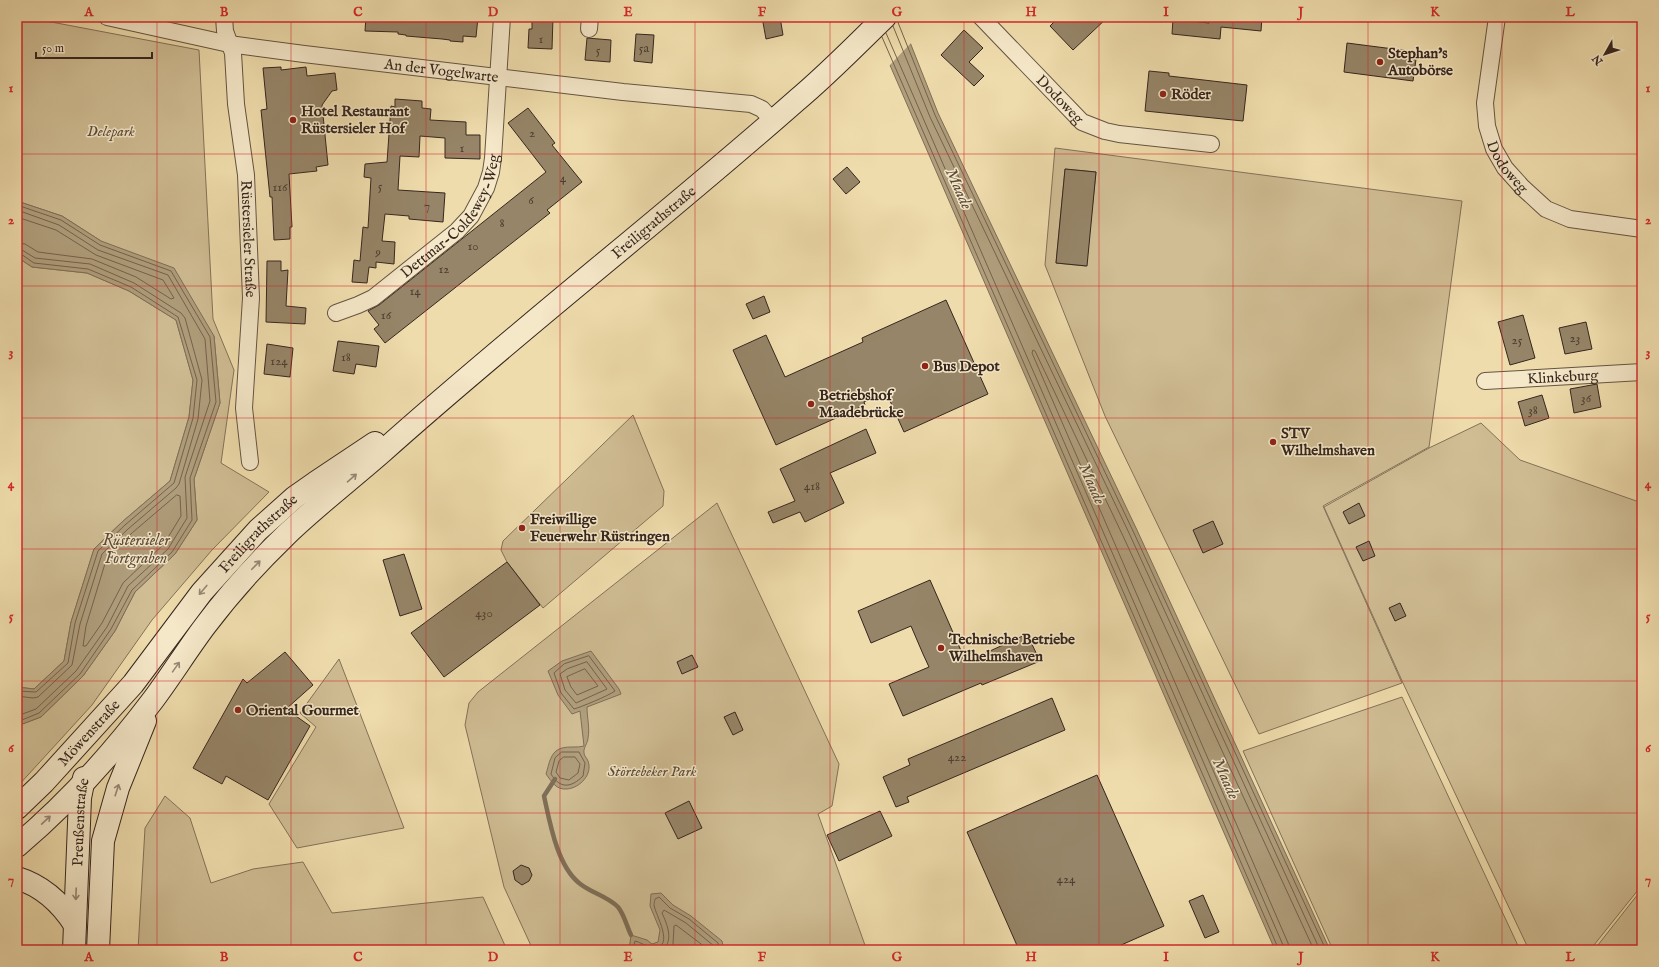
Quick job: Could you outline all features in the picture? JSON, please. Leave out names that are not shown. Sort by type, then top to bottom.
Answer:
[{"type":"main road","name":"Freiligrathstraße","points":[[153,699],[206,624],[252,570],[288,534],[376,458],[416,420],[621,251],[801,97],[885,17]]},
{"type":"main road","name":"Freiligrathstraße","points":[[133,684],[202,592],[258,530],[295,497],[315,483],[374,444],[416,420]]},
{"type":"main road","name":"Möwenstraße","points":[[17,808],[44,782],[133,684]]},
{"type":"main road","name":"Preußenstraße","points":[[74,950],[82,785],[94,755],[133,684]]},
{"type":"main road","name":"Möwenstraße","points":[[17,846],[54,813],[82,785],[126,734],[153,699]]},
{"type":"main road","name":"Preußenstraße","points":[[98,950],[103,842],[118,788],[153,699]]},
{"type":"main road","name":"Möwenstraße","points":[[44,782],[60,779],[82,785],[95,804],[103,842]]},
{"type":"main road","points":[[17,878],[36,886],[53,897],[69,915],[75,925]]},
{"type":"street","name":"An der Vogelwarte","points":[[107,17],[230,44],[498,78],[751,104],[762,109],[773,121]]},
{"type":"street","name":"Rüstersieler Straße","points":[[224,17],[225,31],[234,62],[236,104],[246,175],[251,298],[244,408],[250,462]]},
{"type":"street","name":"Dettmar-Coldewey-Weg","points":[[336,313],[373,298],[458,231],[471,216],[483,195],[491,172],[502,17]]},
{"type":"street","name":"Dodoweg","points":[[981,17],[1082,122],[1105,131],[1119,134],[1211,144]]},
{"type":"street","name":"Dodoweg","points":[[1497,17],[1485,103],[1487,126],[1494,149],[1505,168],[1523,188],[1546,209],[1570,219],[1642,228]]},
{"type":"street","name":"Klinkeburg","points":[[1484,381],[1642,372]]},
{"type":"green space","name":"Delepark","points":[[17,17],[25,17],[199,50],[213,319],[234,370],[221,463],[269,492],[212,550],[152,620],[92,705],[17,787],[17,726],[41,717],[83,676],[115,631],[135,592],[175,554],[197,520],[194,479],[220,403],[214,336],[101,241],[62,216],[17,201]]},
{"type":"green space","points":[[1055,148],[1462,201],[1429,447],[1323,506],[1402,683],[1259,734],[1105,416],[1045,265]],"holes":[[[1065,169],[1096,172],[1086,266],[1056,263]]]},
{"type":"green space","points":[[17,257],[32,267],[87,273],[129,291],[176,320],[193,380],[189,417],[170,481],[122,522],[94,549],[71,622],[64,661],[34,689],[17,687]]},
{"type":"green space","points":[[633,415],[664,491],[663,506],[543,608],[507,562],[501,550],[503,541]]},
{"type":"green space","points":[[1481,423],[1520,460],[1642,503],[1642,885],[1590,950],[1529,950],[1403,683],[1324,507],[1429,448]]},
{"type":"green space","name":"Störtebeker Park","points":[[717,503],[839,764],[832,806],[818,814],[866,948],[863,950],[533,950],[504,887],[465,725],[469,703],[478,692]]},
{"type":"green space","points":[[339,659],[404,828],[297,848],[269,804],[316,727],[300,713]]},
{"type":"green space","points":[[1402,697],[1520,950],[1333,950],[1243,751]]},
{"type":"green space","points":[[165,796],[190,818],[211,883],[253,869],[303,862],[332,913],[483,897],[507,950],[138,950],[145,828]]},
{"type":"green space","points":[[1642,889],[1642,950],[1594,950]]},
{"type":"water","name":"Maade","points":[[869,17],[900,17],[938,113],[1137,530],[1330,950],[1275,950]]},
{"type":"water","name":"Rüstersieler Fortgraben","points":[[17,201],[62,216],[101,241],[174,268],[214,336],[220,403],[194,479],[197,520],[175,554],[135,592],[115,631],[83,676],[41,717],[17,726],[17,687],[34,689],[64,661],[71,622],[94,549],[122,522],[170,481],[189,417],[193,380],[176,320],[129,291],[87,273],[32,267],[17,257]]},
{"type":"water","points":[[591,651],[619,689],[621,694],[587,707],[589,734],[584,755],[588,761],[589,771],[581,783],[572,788],[563,789],[557,787],[546,774],[552,755],[555,752],[565,747],[584,746],[580,711],[572,714],[558,695],[548,671],[562,661]]},
{"type":"water","points":[[661,893],[673,905],[691,916],[722,941],[724,950],[629,950],[631,935],[647,940],[652,944],[658,942],[660,930],[650,906],[651,894]]},
{"type":"pier","points":[[867,17],[902,17],[912,42],[888,67]]},
{"type":"building","points":[[366,17],[478,17],[476,37],[463,36],[463,42],[406,36],[398,34],[398,32],[365,31]]},
{"type":"building","points":[[532,17],[553,17],[552,49],[528,48],[529,29],[532,29]]},
{"type":"building","points":[[762,17],[780,17],[783,35],[766,39]]},
{"type":"building","points":[[1059,17],[1108,17],[1073,50],[1050,26]]},
{"type":"building","points":[[1210,17],[1262,17],[1261,31],[1221,27],[1220,39],[1172,34],[1173,19],[1209,23]]},
{"type":"building","points":[[964,30],[983,48],[969,62],[984,76],[974,86],[941,55]]},
{"type":"building","points":[[636,34],[654,35],[652,63],[634,61]]},
{"type":"building","points":[[587,38],[611,40],[610,62],[585,60]]},
{"type":"building","name":"Stephan's Autobörse","points":[[1347,43],[1417,52],[1413,81],[1344,72]]},
{"type":"building","points":[[281,67],[281,70],[306,67],[307,76],[335,73],[337,90],[332,91],[322,105],[328,165],[316,167],[317,171],[289,174],[292,227],[290,227],[290,239],[274,240],[272,197],[270,197],[261,110],[267,109],[263,68]]},
{"type":"building","points":[[1149,71],[1169,73],[1169,76],[1247,85],[1243,121],[1145,111]]},
{"type":"building","points":[[395,99],[422,101],[422,108],[431,109],[430,120],[466,122],[466,135],[480,135],[480,159],[445,158],[445,138],[420,136],[419,157],[400,156],[398,190],[445,193],[443,222],[409,219],[409,216],[385,214],[382,241],[395,242],[394,264],[376,262],[376,268],[369,267],[367,283],[352,282],[354,260],[360,261],[363,227],[368,228],[371,178],[364,177],[365,164],[387,162],[391,106],[395,107]]},
{"type":"building","points":[[528,108],[555,143],[552,145],[582,182],[547,210],[550,213],[385,343],[374,329],[379,325],[368,311],[379,305],[546,172],[508,123]]},
{"type":"building","points":[[847,167],[860,182],[846,194],[833,179]]},
{"type":"building","points":[[1065,169],[1096,172],[1087,266],[1056,263]]},
{"type":"building","points":[[267,261],[281,261],[281,271],[288,270],[286,306],[306,308],[305,324],[266,322]]},
{"type":"building","points":[[764,296],[770,312],[753,319],[746,304]]},
{"type":"building","points":[[946,300],[988,394],[904,432],[886,392],[864,402],[865,405],[776,445],[733,350],[766,335],[785,377],[863,342],[862,338]]},
{"type":"building","points":[[1523,315],[1535,358],[1510,365],[1498,322]]},
{"type":"building","points":[[1586,322],[1592,349],[1565,354],[1559,328]]},
{"type":"building","points":[[338,341],[379,346],[376,367],[356,364],[354,374],[333,371]]},
{"type":"building","points":[[267,344],[293,348],[290,377],[264,374]]},
{"type":"building","points":[[1597,384],[1601,407],[1574,413],[1570,389]]},
{"type":"building","points":[[1542,395],[1549,418],[1525,426],[1518,402]]},
{"type":"building","points":[[866,429],[876,453],[830,473],[844,503],[805,522],[800,512],[773,523],[768,512],[795,501],[780,469]]},
{"type":"building","points":[[1359,503],[1365,516],[1349,524],[1343,512]]},
{"type":"building","points":[[1213,521],[1223,544],[1203,553],[1193,530]]},
{"type":"building","points":[[1369,541],[1375,556],[1363,561],[1356,547]]},
{"type":"building","points":[[404,554],[422,609],[400,616],[383,560]]},
{"type":"building","points":[[507,562],[540,605],[444,677],[411,633]]},
{"type":"building","name":"Technische Betriebe Wilhelmshaven","points":[[930,580],[966,662],[1027,634],[1040,661],[982,685],[981,683],[903,716],[889,684],[929,667],[911,626],[871,643],[858,611]]},
{"type":"building","points":[[1400,603],[1406,616],[1395,621],[1389,608]]},
{"type":"building","points":[[285,652],[313,685],[286,709],[310,726],[268,800],[226,776],[222,784],[193,768],[243,679],[247,683]]},
{"type":"building","points":[[692,655],[698,667],[682,674],[677,662]]},
{"type":"building","points":[[1052,698],[1065,730],[907,797],[909,802],[896,807],[883,777],[910,765],[908,759]]},
{"type":"building","points":[[735,712],[743,730],[733,735],[724,717]]},
{"type":"building","points":[[1097,775],[1164,926],[1110,950],[1019,950],[967,832]]},
{"type":"building","points":[[689,801],[702,828],[678,839],[665,813]]},
{"type":"building","points":[[880,811],[892,836],[839,861],[827,835]]},
{"type":"building","points":[[521,865],[529,868],[532,875],[529,881],[522,885],[515,880],[513,871]]},
{"type":"building","points":[[1203,895],[1219,932],[1205,938],[1189,901]]},
{"type":"waterway","points":[[555,779],[544,796],[556,843],[565,866],[579,883],[614,903],[618,907],[624,917],[631,935]]},
{"type":"place","name":"Stephan's Autobörse","points":[[1380,62]]},
{"type":"place","name":"Röder","points":[[1163,94]]},
{"type":"place","name":"Hotel Restaurant Rüstersieler Hof","points":[[293,120]]},
{"type":"place","name":"Bus Depot","points":[[925,366]]},
{"type":"place","name":"Betriebshof Maadebrücke","points":[[811,404]]},
{"type":"place","name":"STV Wilhelmshaven","points":[[1273,442]]},
{"type":"place","name":"Freiwillige Feuerwehr Rüstringen","points":[[522,528]]},
{"type":"place","name":"Technische Betriebe Wilhelmshaven","points":[[941,648]]},
{"type":"place","name":"Oriental Gourmet","points":[[238,710]]}]
